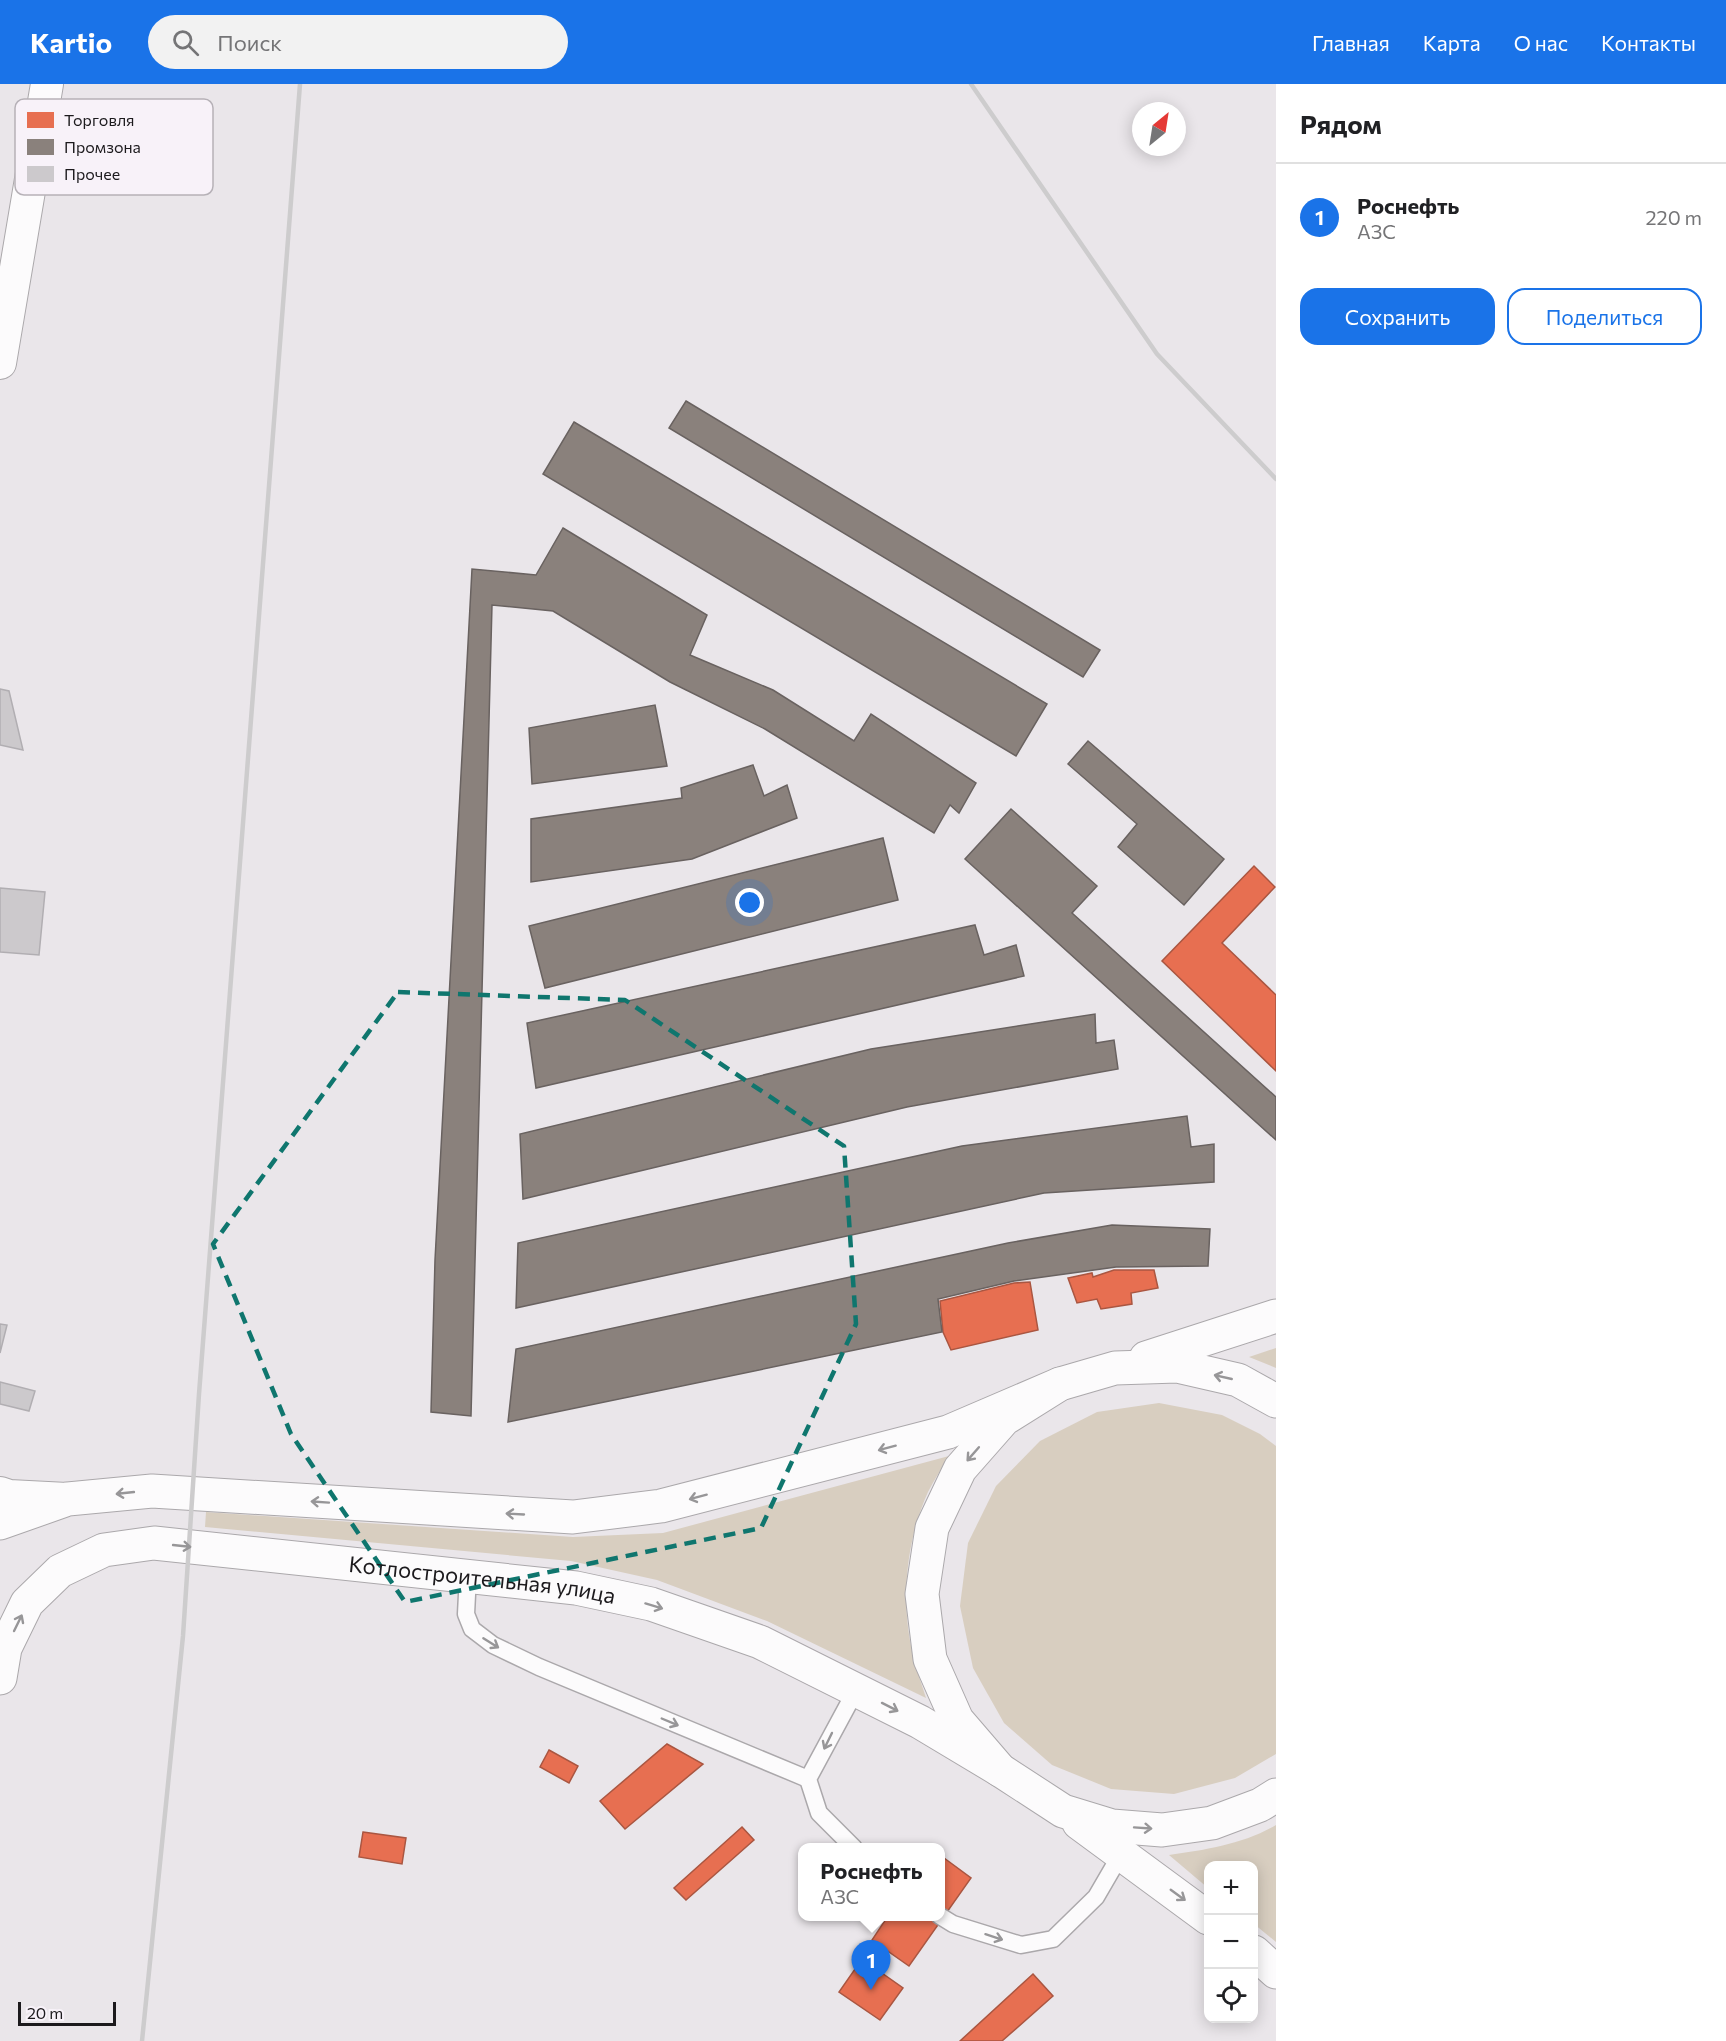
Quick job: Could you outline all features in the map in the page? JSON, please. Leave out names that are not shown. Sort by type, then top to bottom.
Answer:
[{"type":"main road","points":[[0,1523],[68,1499],[152,1491],[488,1513],[573,1516],[661,1506],[948,1432],[1060,1384],[1276,1316]]},
{"type":"main road","points":[[1115,1368],[1177,1366],[1238,1380],[1276,1401]]},
{"type":"main road","points":[[1060,1384],[1004,1419],[960,1469],[932,1528],[922,1594],[930,1659],[957,1720],[1000,1770],[1063,1811],[1205,1915]]},
{"type":"main road","name":"Котлостроительная улица","points":[[0,1678],[5,1648],[27,1603],[60,1571],[104,1550],[154,1543],[576,1588],[651,1604],[760,1642],[920,1722],[1000,1770]]},
{"type":"main road","points":[[1063,1811],[1112,1826],[1162,1830],[1212,1823],[1260,1805],[1276,1795]]},
{"type":"main road","points":[[1258,1956],[1276,1972]]},
{"type":"street","points":[[44,99],[47,84]]},
{"type":"street","points":[[0,363],[28,195]]},
{"type":"street","points":[[0,1493],[9,1496],[68,1499]]},
{"type":"lane","points":[[468,1575],[466,1614],[472,1629],[493,1645],[539,1667],[808,1779]]},
{"type":"lane","points":[[849,1843],[819,1813],[808,1779],[856,1690]]},
{"type":"lane","points":[[945,1919],[953,1924],[1021,1945],[1053,1939],[1096,1897],[1122,1854]]},
{"type":"highlighted area","points":[[398,992],[625,1000],[844,1146],[856,1324],[761,1528],[405,1602],[291,1434],[213,1244]]},
{"type":"shaded area","points":[[1276,1348],[1276,1368],[1249,1357]]},
{"type":"shaded area","points":[[1159,1403],[1222,1415],[1260,1434],[1276,1446],[1276,1754],[1235,1778],[1174,1794],[1111,1789],[1052,1765],[1004,1723],[973,1668],[960,1606],[968,1543],[996,1486],[1040,1441],[1097,1412]]},
{"type":"shaded area","points":[[949,1456],[928,1492],[920,1512],[907,1574],[906,1596],[910,1638],[915,1664],[926,1698],[767,1621],[657,1580],[571,1561],[205,1527],[206,1512],[573,1537],[663,1533]]},
{"type":"shaded area","points":[[1276,1825],[1276,1942],[1258,1927],[1258,1861],[1204,1861],[1204,1885],[1169,1855],[1238,1842]]},
{"type":"building: Торговля","points":[[1254,866],[1275,887],[1222,943],[1276,995],[1276,1071],[1162,961]]},
{"type":"building: Торговля","points":[[1114,1270],[1154,1270],[1158,1288],[1131,1293],[1132,1304],[1101,1309],[1097,1299],[1077,1303],[1068,1278],[1092,1273],[1093,1277]]},
{"type":"building: Торговля","points":[[1030,1282],[1038,1330],[951,1350],[943,1332],[940,1301],[1014,1283]]},
{"type":"building: Торговля","points":[[667,1744],[703,1764],[625,1829],[600,1801]]},
{"type":"building: Торговля","points":[[549,1750],[578,1766],[569,1783],[540,1767]]},
{"type":"building: Торговля","points":[[742,1827],[754,1840],[686,1900],[674,1888]]},
{"type":"building: Торговля","points":[[363,1832],[406,1838],[402,1864],[359,1857]]},
{"type":"building: Торговля","points":[[945,1859],[971,1878],[945,1915]]},
{"type":"building: Торговля","points":[[885,1921],[941,1921],[909,1966],[872,1940]]},
{"type":"building: Торговля","points":[[862,1959],[903,1988],[880,2020],[839,1992]]},
{"type":"building: Торговля","points":[[1033,1974],[1053,1996],[1002,2041],[960,2041]]},
{"type":"building: Промзона","points":[[686,401],[1100,650],[1083,677],[669,428]]},
{"type":"building: Промзона","points":[[574,422],[1047,704],[1016,756],[543,474]]},
{"type":"building: Промзона","points":[[563,528],[707,615],[690,655],[773,690],[854,741],[871,714],[976,783],[959,813],[950,805],[934,833],[765,729],[670,682],[553,611],[492,605],[471,1416],[431,1412],[435,1260],[472,569],[536,575]]},
{"type":"building: Промзона","points":[[655,705],[667,766],[532,784],[529,728]]},
{"type":"building: Промзона","points":[[1088,741],[1224,859],[1184,905],[1118,847],[1137,824],[1068,764]]},
{"type":"building: Промзона","points":[[753,765],[764,796],[787,785],[797,818],[692,859],[531,882],[531,819],[682,798],[681,788]]},
{"type":"building: Промзона","points":[[1011,809],[1097,886],[1072,913],[1276,1097],[1276,1140],[965,859]]},
{"type":"building: Промзона","points":[[883,838],[898,900],[545,988],[529,926]]},
{"type":"building: Промзона","points":[[975,925],[984,955],[1016,945],[1024,976],[536,1088],[527,1023]]},
{"type":"building: Промзона","points":[[1095,1014],[1096,1043],[1114,1040],[1118,1069],[907,1107],[523,1199],[520,1134],[871,1049]]},
{"type":"building: Промзона","points":[[1187,1116],[1191,1147],[1214,1144],[1214,1182],[1044,1193],[516,1308],[518,1243],[962,1146]]},
{"type":"building: Промзона","points":[[1112,1225],[1210,1229],[1208,1266],[1116,1267],[1014,1281],[938,1299],[942,1332],[508,1422],[516,1349],[1008,1243]]},
{"type":"building: Прочее","points":[[0,689],[9,691],[23,750],[0,745]]},
{"type":"building: Прочее","points":[[0,888],[45,892],[39,955],[0,952]]},
{"type":"building: Прочее","points":[[0,1324],[7,1325],[0,1353]]},
{"type":"building: Прочее","points":[[0,1382],[35,1391],[29,1411],[0,1404]]},
{"type":"railway","points":[[142,2041],[183,1636],[199,1394],[300,84]]},
{"type":"railway","points":[[971,84],[1157,354],[1276,479]]},
{"type":"place","name":"Роснефть","points":[[871,1990]]}]
